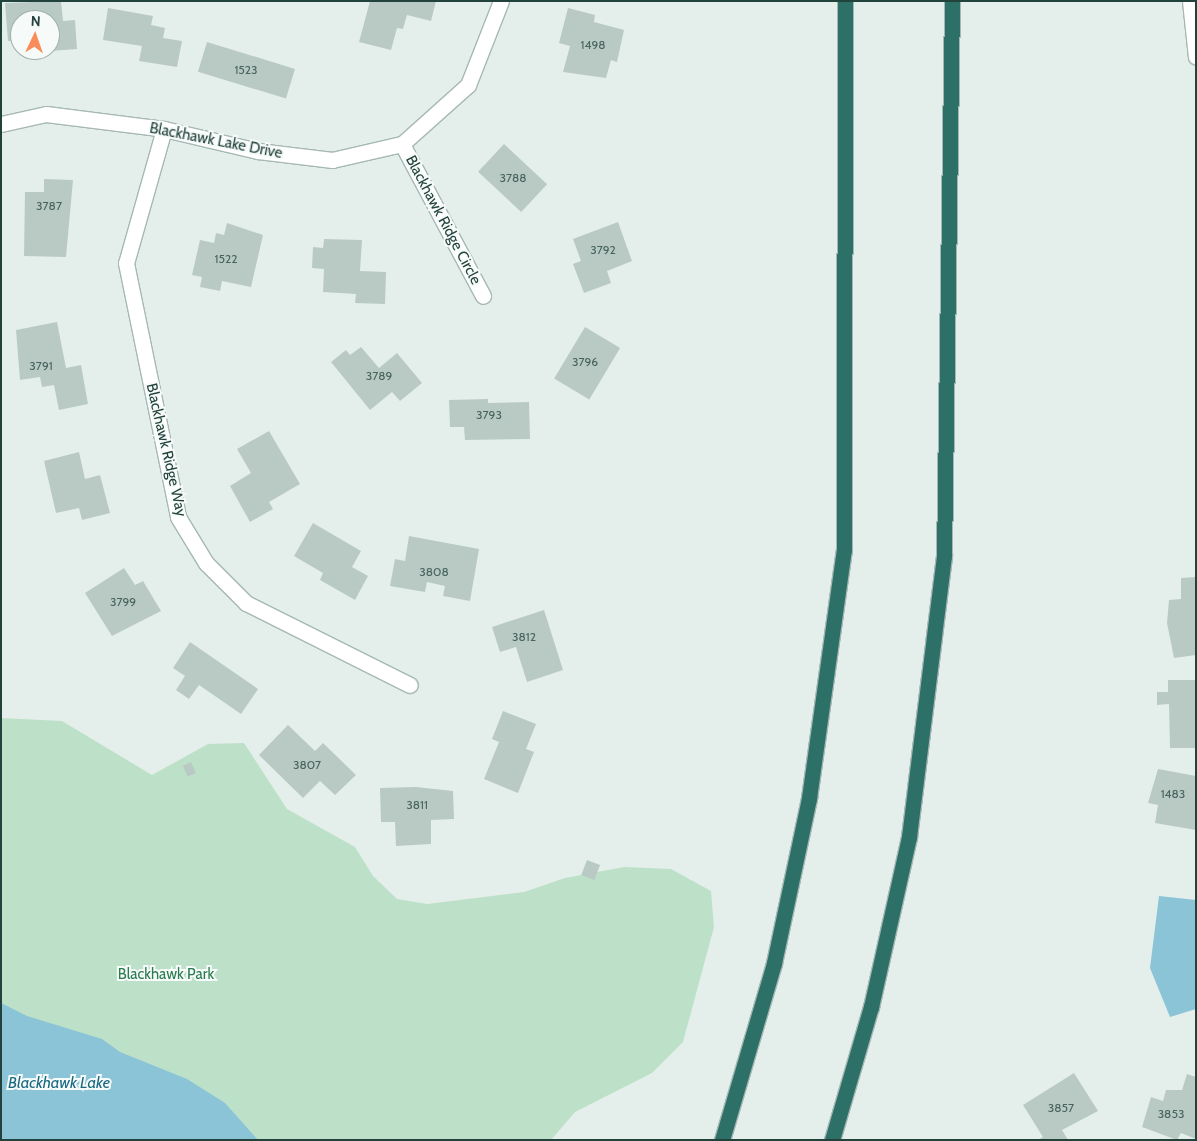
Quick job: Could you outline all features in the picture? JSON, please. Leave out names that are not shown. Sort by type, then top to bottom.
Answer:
[{"type":"highway","points":[[722,1140],[774,963],[804,817],[844,550],[845,1]]},
{"type":"highway","points":[[832,1140],[871,1007],[909,837],[944,556],[952,1]]},
{"type":"street","name":"Blackhawk Lake Drive","points":[[1,124],[46,114],[164,129],[258,151],[332,160],[402,144],[468,85],[502,1]]},
{"type":"street","points":[[1190,1],[1196,57]]},
{"type":"street","name":"Blackhawk Ridge Way","points":[[164,129],[126,263],[178,517],[206,563],[246,603],[410,685]]},
{"type":"street","name":"Blackhawk Ridge Circle","points":[[402,144],[484,296]]},
{"type":"green space","name":"Blackhawk Park","points":[[1,718],[62,721],[152,775],[208,744],[244,743],[287,809],[355,847],[373,876],[397,899],[427,904],[524,892],[565,878],[624,867],[671,869],[711,891],[714,927],[683,1042],[652,1073],[575,1112],[551,1140],[1,1140]]},
{"type":"water","points":[[1159,896],[1196,900],[1196,1009],[1170,1017],[1150,968]]},
{"type":"water","name":"Blackhawk Lake","points":[[1,1003],[27,1016],[102,1039],[120,1052],[187,1079],[225,1103],[258,1140],[1,1140]]},
{"type":"building","points":[[61,1],[63,21],[75,20],[77,49],[60,50],[60,10],[10,10],[10,41],[8,41],[5,3]]},
{"type":"building","points":[[370,1],[436,1],[431,21],[407,15],[403,29],[397,28],[391,50],[359,42]]},
{"type":"building","points":[[108,8],[153,16],[151,25],[165,28],[163,38],[182,41],[177,67],[139,61],[142,46],[103,40]]},
{"type":"building","points":[[568,8],[595,15],[594,22],[624,30],[617,62],[611,60],[606,78],[563,72],[570,46],[559,43]]},
{"type":"building","points":[[207,42],[295,69],[286,99],[198,72]]},
{"type":"building","points":[[504,144],[547,184],[521,212],[478,172]]},
{"type":"building","points":[[44,179],[73,180],[66,257],[24,256],[25,192],[44,192]]},
{"type":"building","points":[[618,222],[632,261],[607,271],[611,283],[584,293],[573,264],[581,261],[573,239]]},
{"type":"building","points":[[227,223],[263,235],[251,287],[222,281],[220,291],[200,287],[202,277],[192,275],[200,240],[214,243],[216,233],[224,235]]},
{"type":"building","points":[[324,239],[362,240],[360,271],[386,272],[385,304],[355,303],[356,294],[323,292],[324,269],[312,268],[313,247],[323,248]]},
{"type":"building","points":[[57,322],[66,368],[81,365],[88,404],[59,410],[54,385],[42,387],[40,377],[20,380],[16,330]]},
{"type":"building","points":[[585,327],[620,348],[589,400],[554,378]]},
{"type":"building","points":[[361,347],[379,368],[397,353],[422,383],[400,401],[392,392],[370,410],[331,362],[346,350],[350,355]]},
{"type":"building","points":[[488,399],[488,403],[529,402],[530,439],[465,440],[464,427],[450,427],[449,400]]},
{"type":"building","points":[[269,431],[300,484],[269,502],[273,509],[250,522],[230,486],[251,473],[237,449]]},
{"type":"building","points":[[79,452],[85,479],[100,475],[110,513],[82,520],[79,508],[56,513],[44,461]]},
{"type":"building","points":[[313,523],[361,551],[352,567],[368,576],[355,600],[320,580],[323,573],[294,556]]},
{"type":"building","points":[[409,536],[479,549],[470,601],[443,596],[445,586],[427,582],[425,592],[390,586],[395,559],[405,561]]},
{"type":"building","points":[[124,568],[135,585],[143,581],[161,611],[112,636],[85,593]]},
{"type":"building","points":[[1196,577],[1196,655],[1174,658],[1167,623],[1169,600],[1181,599],[1181,578]]},
{"type":"building","points":[[544,610],[563,670],[527,682],[516,647],[500,652],[492,627]]},
{"type":"building","points":[[190,642],[258,689],[241,714],[199,685],[189,699],[176,690],[185,676],[173,668]]},
{"type":"building","points":[[1168,680],[1196,680],[1196,748],[1170,748],[1169,704],[1157,705],[1157,692],[1168,692]]},
{"type":"building","points":[[503,711],[536,724],[526,749],[534,752],[518,793],[484,779],[499,742],[492,739]]},
{"type":"building","points":[[288,725],[315,751],[323,743],[356,775],[335,795],[320,781],[303,798],[259,755]]},
{"type":"building","points":[[191,762],[196,773],[188,777],[183,766]]},
{"type":"building","points":[[1158,769],[1196,776],[1196,830],[1155,823],[1158,805],[1148,803]]},
{"type":"building","points":[[416,787],[453,791],[454,819],[431,820],[431,844],[396,846],[395,822],[381,822],[380,788]]},
{"type":"building","points":[[587,860],[600,865],[594,880],[581,875]]},
{"type":"building","points":[[1074,1073],[1098,1111],[1062,1130],[1068,1140],[1038,1140],[1043,1137],[1023,1105]]},
{"type":"building","points":[[1187,1074],[1196,1077],[1196,1139],[1181,1133],[1177,1140],[1142,1127],[1151,1097],[1163,1101],[1166,1090],[1182,1090]]}]
